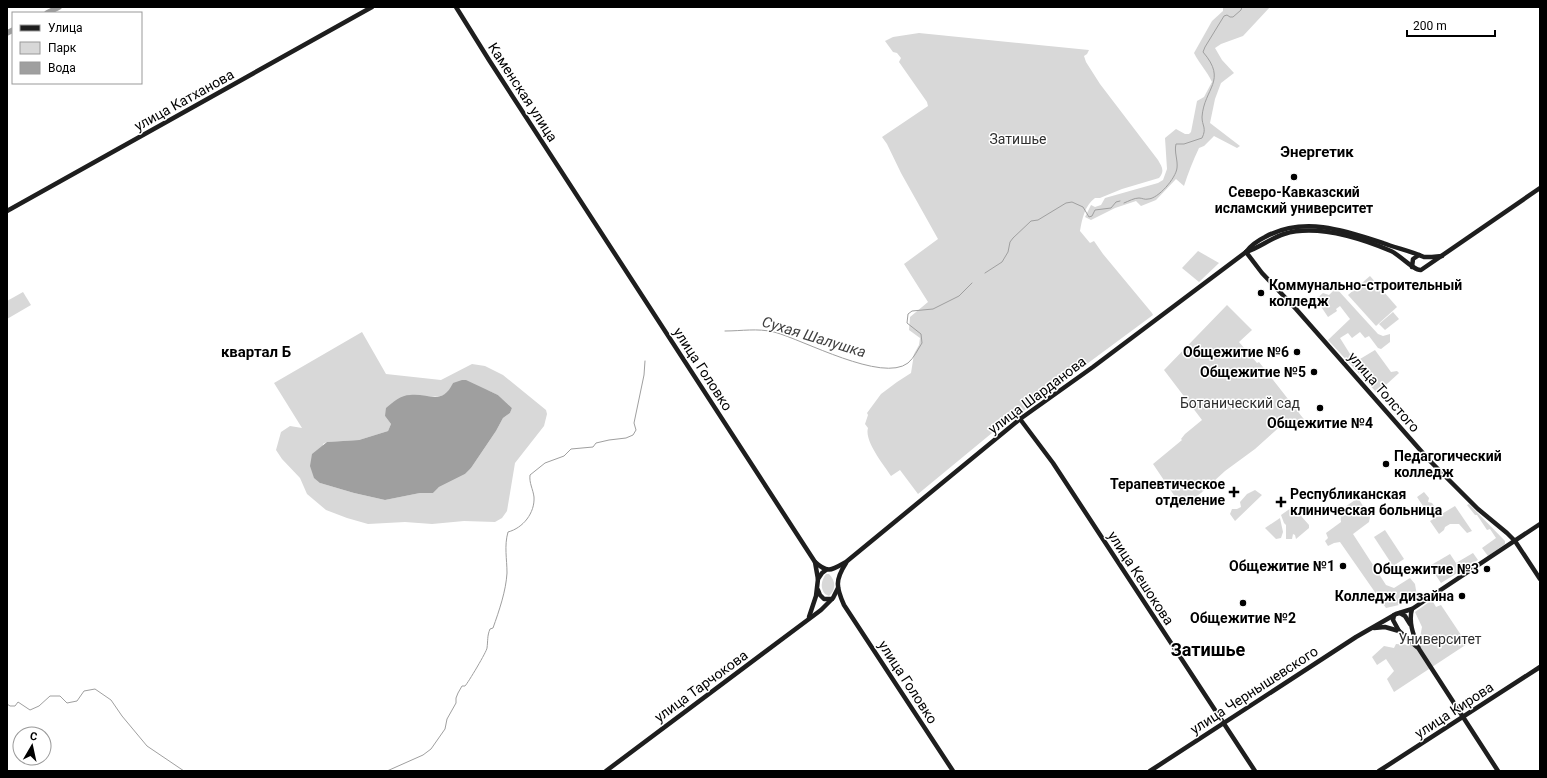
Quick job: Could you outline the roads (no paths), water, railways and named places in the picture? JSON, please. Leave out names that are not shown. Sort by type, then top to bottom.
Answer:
[{"type":"street","name":"улица Катханова","points":[[7,211],[372,7]]},
{"type":"street","name":"Каменская улица","points":[[456,7],[492,66],[572,188]]},
{"type":"street","name":"улица Головко","points":[[572,188],[815,562]]},
{"type":"street","points":[[1442,256],[1421,256],[1413,259],[1412,267],[1419,271],[1423,270],[1540,188]]},
{"type":"street","name":"улица Шарданова","points":[[1246,252],[1254,243],[1278,231],[1294,227],[1311,226],[1339,230],[1421,256]]},
{"type":"street","name":"улица Шарданова","points":[[846,562],[1020,419],[1093,367],[1246,252],[1285,234],[1304,231],[1321,231],[1339,234],[1392,252],[1404,259],[1412,267]]},
{"type":"street","name":"улица Толстого","points":[[1246,252],[1262,273],[1296,309],[1439,470],[1478,509],[1515,541],[1540,578]]},
{"type":"street","points":[[1421,256],[1427,262],[1426,267]]},
{"type":"street","name":"улица Кешокова","points":[[1020,419],[1053,463],[1255,771]]},
{"type":"street","points":[[1372,629],[1385,627],[1408,633],[1411,627],[1412,609],[1540,524]]},
{"type":"street","points":[[815,562],[822,568],[834,573],[838,579]]},
{"type":"street","points":[[809,619],[818,590],[815,562]]},
{"type":"street","points":[[818,580],[822,573],[846,562]]},
{"type":"street","points":[[844,605],[838,588],[838,579],[846,562]]},
{"type":"street","points":[[833,598],[838,588]]},
{"type":"street","points":[[818,590],[824,599],[833,598],[844,605]]},
{"type":"street","name":"улица Тарчокова","points":[[609,770],[809,619],[833,598]]},
{"type":"street","name":"улица Головко","points":[[844,605],[953,771]]},
{"type":"street","name":"улица Чернышевского","points":[[1150,771],[1342,646],[1394,615],[1412,609]]},
{"type":"street","points":[[1400,613],[1405,616],[1411,627],[1419,649],[1498,771]]},
{"type":"street","points":[[1394,615],[1393,620],[1400,632],[1419,649]]},
{"type":"street","name":"улица Кирова","points":[[1379,771],[1540,667]]},
{"type":"water","points":[[466,380],[498,395],[512,408],[510,413],[503,418],[471,468],[465,474],[439,487],[433,493],[420,493],[385,500],[320,483],[314,478],[310,466],[312,454],[327,442],[359,440],[388,431],[391,424],[385,416],[386,408],[394,401],[407,395],[440,396],[449,390],[453,383]]},
{"type":"waterway","points":[[49,12],[59,7]]},
{"type":"waterway","name":"Сухая Шалушка","points":[[1124,203],[1137,198],[1146,199],[1157,196],[1170,182],[1176,172],[1176,144],[1184,144],[1202,138],[1204,132],[1202,117],[1214,78],[1214,70],[1203,52],[1224,16],[1227,15],[1233,17],[1241,10],[1242,7]]},
{"type":"waterway","points":[[7,33],[12,30]]},
{"type":"waterway","name":"Сухая Шалушка","points":[[985,273],[1002,262],[1008,252],[1010,242],[1031,221],[1038,220],[1066,203],[1072,202],[1083,207],[1089,217],[1092,216],[1095,210],[1111,208],[1116,202],[1120,201]]},
{"type":"waterway","name":"Сухая Шалушка","points":[[725,331],[756,330],[774,332],[862,364],[880,368],[896,368],[908,363],[922,343],[921,334],[907,323],[908,314],[912,311],[933,309],[959,296],[972,283]]},
{"type":"waterway","name":"Сухая Шалушка","points":[[387,771],[423,755],[431,749],[445,729],[447,719],[456,703],[458,693],[462,686],[467,684],[487,648],[489,632],[490,629],[493,628],[505,587],[507,573],[506,542],[508,532],[519,527],[527,519],[534,503],[530,475],[545,463],[564,456],[571,449],[593,447],[596,443],[626,438],[633,435],[636,430],[634,423],[644,375],[645,361]]},
{"type":"waterway","points":[[7,704],[10,706],[15,706],[18,702],[30,710],[39,706],[50,696],[60,696],[67,703],[77,701],[84,691],[95,689],[111,700],[147,746],[184,771]]},
{"type":"place","name":"Северо-Кавказский исламский университет","points":[[1294,177]]},
{"type":"place","name":"Коммунально-строительный колледж","points":[[1261,293]]},
{"type":"place","name":"Общежитие №6","points":[[1297,352]]},
{"type":"place","name":"Общежитие №5","points":[[1314,372]]},
{"type":"place","name":"Общежитие №4","points":[[1320,408]]},
{"type":"place","name":"Педагогический колледж","points":[[1386,464]]},
{"type":"place","name":"Терапевтическое отделение","points":[[1234,492]]},
{"type":"place","name":"Республиканская клиническая больница","points":[[1281,502]]},
{"type":"place","name":"Общежитие №1","points":[[1343,566]]},
{"type":"place","name":"Общежитие №3","points":[[1487,569]]},
{"type":"place","name":"Колледж дизайна","points":[[1462,596]]},
{"type":"place","name":"Общежитие №2","points":[[1243,603]]},
{"type":"district","name":"Энергетик","points":[[1317,152]]},
{"type":"district","name":"квартал Б","points":[[256,352]]},
{"type":"district","name":"Затишье","points":[[1208,649]]},
{"type":"park label","name":"Ботанический сад","points":[[1240,403]]},
{"type":"park label","name":"Университет","points":[[1440,639]]}]
